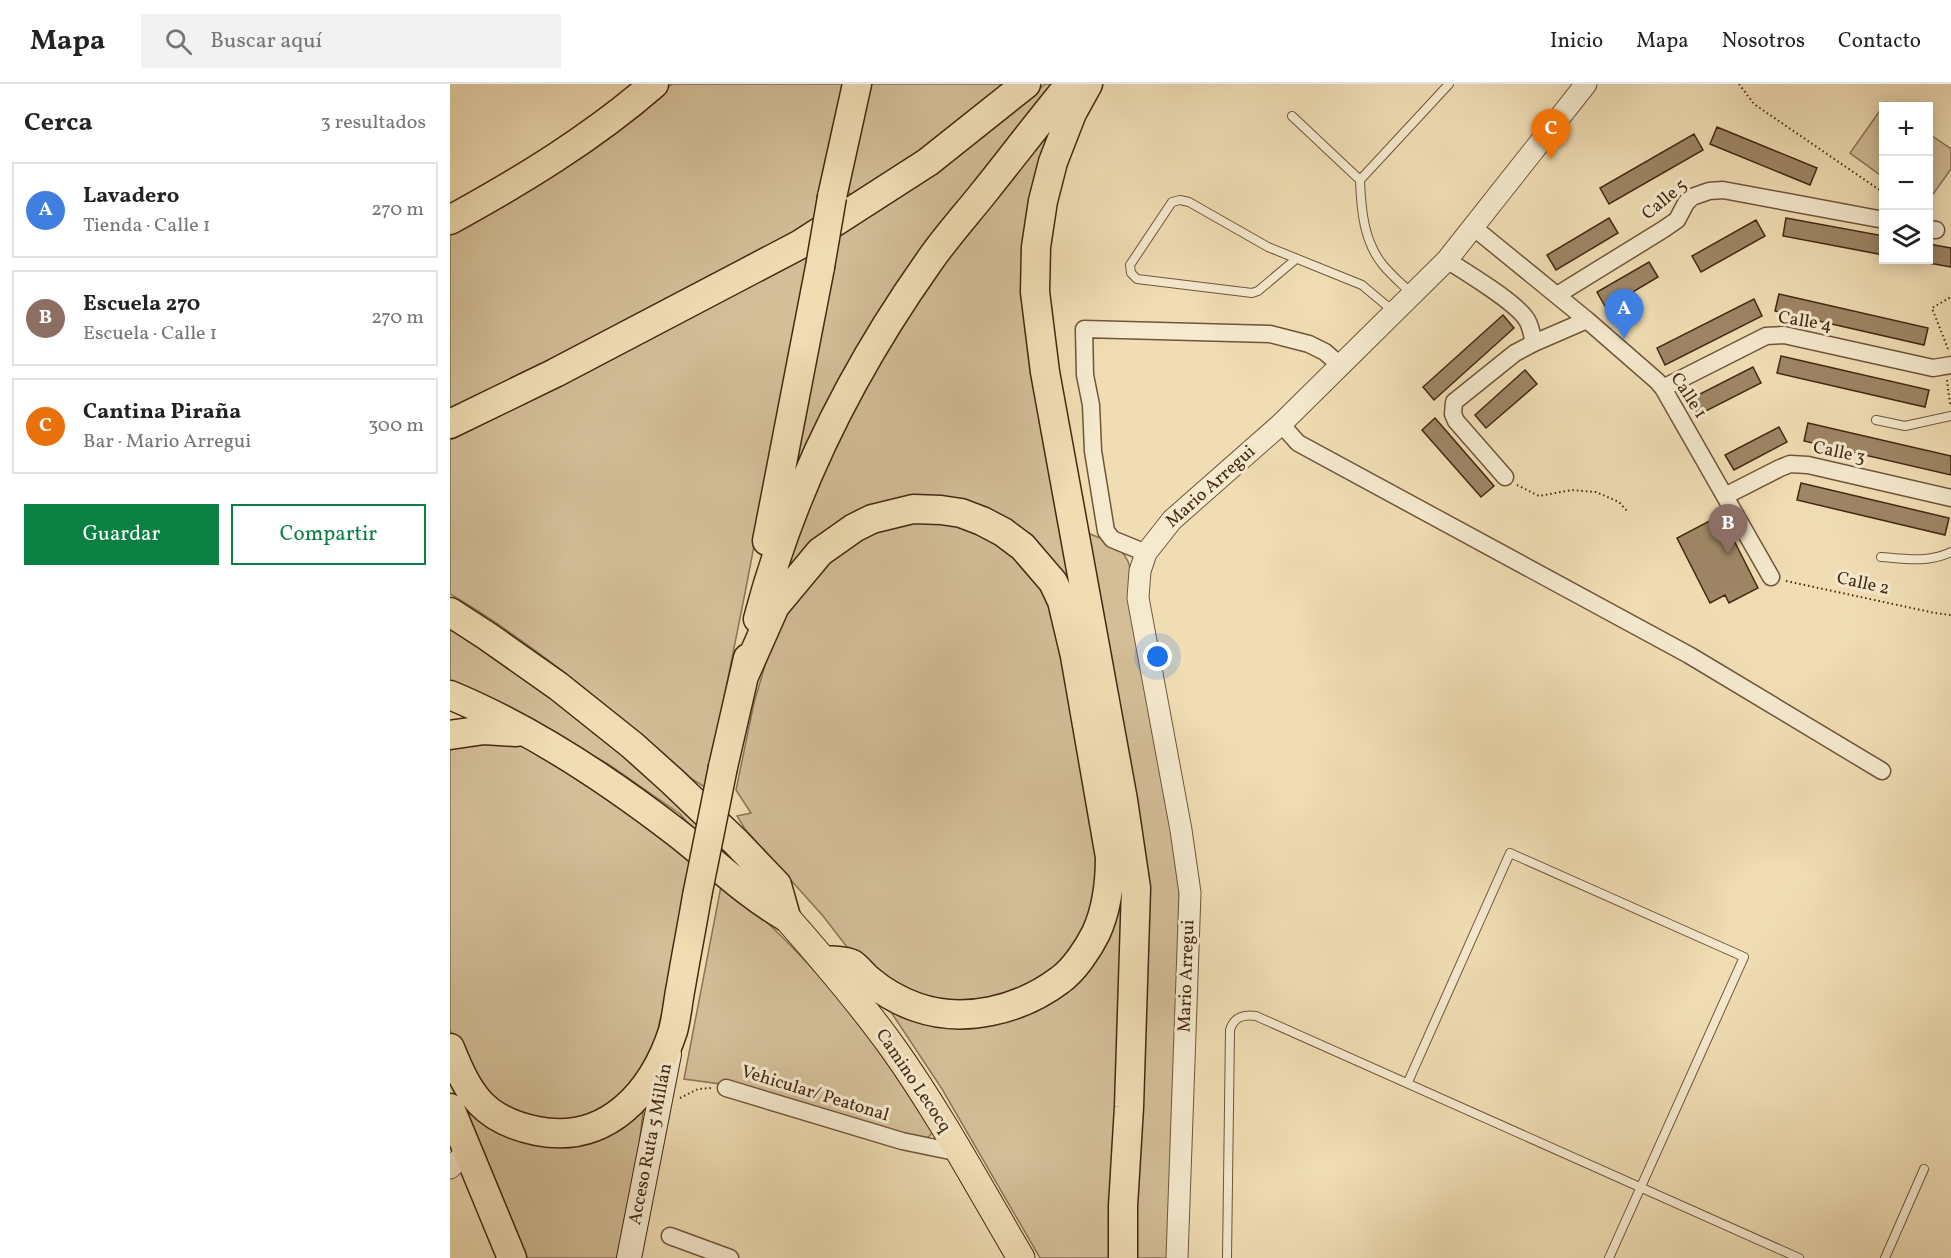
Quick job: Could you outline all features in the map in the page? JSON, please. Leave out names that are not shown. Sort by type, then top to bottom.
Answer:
[{"type":"highway","points":[[450,220],[564,152],[632,103],[654,84]]},
{"type":"highway","points":[[744,676],[748,630],[772,518],[832,197],[857,84]]},
{"type":"highway","points":[[450,424],[555,373],[799,245],[928,162],[1026,84]]},
{"type":"highway","points":[[450,1048],[462,1077],[476,1100],[491,1113],[509,1123],[547,1133],[581,1131],[615,1117],[630,1105],[654,1073],[673,1030],[697,896],[744,676],[777,554],[800,490],[852,383],[891,317],[929,261],[1070,84]]},
{"type":"highway","points":[[1088,84],[1072,113],[1053,162],[1043,201],[1036,247],[1035,292],[1045,372],[1134,865],[1136,888],[1130,1107],[1123,1206],[1124,1258]]},
{"type":"highway","points":[[744,676],[775,606],[820,552],[854,528],[872,519],[913,509],[961,513],[1003,532],[1023,547],[1053,582],[1062,601],[1068,623],[1110,857],[1110,883],[1105,908],[1096,933],[1080,959],[1062,979],[1018,1004],[962,1014],[935,1012],[917,1007],[883,991],[851,963],[825,960]]},
{"type":"highway","points":[[450,612],[558,686],[663,773],[736,842],[777,885],[786,917]]},
{"type":"highway","points":[[450,695],[531,734],[582,765],[651,813],[764,904],[786,917]]},
{"type":"highway","points":[[450,735],[484,730],[531,734]]},
{"type":"highway","points":[[450,1108],[456,1155],[512,1258]]},
{"type":"main road","name":"Camino Lecocq","points":[[786,917],[845,984],[893,1048],[960,1153],[1021,1258]]},
{"type":"main road","name":"Acceso Ruta 5 Millán","points":[[629,1258],[673,1030]]},
{"type":"street","name":"Mario Arregui","points":[[1177,1258],[1190,893],[1181,830],[1138,598],[1140,571],[1146,553],[1172,520],[1281,424],[1448,260],[1586,84]]},
{"type":"street","name":"Calle 5","points":[[1557,295],[1664,229],[1677,220],[1686,202],[1709,191],[1723,190],[1879,219]]},
{"type":"street","name":"Calle 1","points":[[1473,227],[1587,320],[1663,388],[1771,577]]},
{"type":"street","points":[[1448,260],[1504,298],[1521,313],[1527,320],[1534,343]]},
{"type":"street","points":[[1505,477],[1456,421],[1452,408],[1454,402],[1515,353],[1587,320]]},
{"type":"street","points":[[1146,553],[1112,539],[1106,531],[1094,451],[1091,405],[1085,375],[1084,329],[1270,334],[1309,344],[1325,352],[1341,366]]},
{"type":"street","name":"Calle 4","points":[[1663,388],[1774,334],[1933,368],[1949,361]]},
{"type":"street","points":[[1281,424],[1298,442],[1689,655],[1882,771]]},
{"type":"street","name":"Calle 3","points":[[1725,496],[1790,464],[1808,465],[1951,498]]},
{"type":"street","name":"Vehicular/ Peatonal","points":[[726,1088],[902,1141],[960,1153]]},
{"type":"street","points":[[670,1236],[730,1258]]},
{"type":"lane","points":[[1360,180],[1449,84]]},
{"type":"lane","points":[[1292,116],[1360,180],[1361,208],[1370,246],[1383,265],[1413,295]]},
{"type":"lane","points":[[1296,259],[1258,291],[1246,294],[1137,279],[1131,273],[1130,265],[1172,202],[1180,200],[1189,202],[1268,248],[1296,259],[1362,285],[1395,313]]},
{"type":"lane","points":[[1876,420],[1905,426],[1951,416]]},
{"type":"lane","points":[[1881,557],[1923,560],[1934,559],[1951,552]]},
{"type":"lane","points":[[1408,1082],[1510,853],[1744,957],[1609,1258]]},
{"type":"lane","points":[[1227,1258],[1230,1030],[1232,1023],[1247,1014],[1257,1016],[1408,1082],[1799,1258]]},
{"type":"lane","points":[[1885,1258],[1924,1169]]},
{"type":"path","points":[[1739,84],[1754,104],[1879,190]]},
{"type":"path","points":[[1951,297],[1932,308],[1949,361],[1947,389],[1951,410]]},
{"type":"path","points":[[1505,477],[1529,493],[1539,496],[1572,490],[1596,492],[1619,502],[1627,511]]},
{"type":"path","name":"Calle 2","points":[[1771,577],[1951,615]]},
{"type":"path","name":"Vehicular/ Peatonal","points":[[661,1095],[674,1100],[698,1089],[726,1088]]},
{"type":"shaded area","points":[[672,84],[846,84],[816,223],[450,412],[450,233],[632,117]]},
{"type":"shaded area","points":[[863,84],[1007,84],[942,136],[855,197],[841,188]]},
{"type":"shaded area","points":[[1045,84],[1059,84],[1023,133],[774,529],[836,237]]},
{"type":"shaded area","points":[[1068,97],[1035,218],[1126,877],[1114,1258],[1040,1258],[942,1089],[889,1009],[994,1019],[1109,924],[1043,557],[908,502],[787,582],[788,550],[876,356]]},
{"type":"shaded area","points":[[1879,112],[1879,174],[1850,153]]},
{"type":"shaded area","points":[[1933,136],[1951,149],[1951,169],[1933,194]]},
{"type":"shaded area","points":[[810,253],[706,788],[692,779],[557,667],[516,636],[450,594],[450,440],[560,386]]},
{"type":"shaded area","points":[[894,522],[962,523],[1029,563],[1059,617],[1101,877],[1080,938],[1055,968],[1012,995],[941,1005],[871,974],[823,916],[745,829],[737,816],[751,813],[736,790],[754,703],[775,631],[821,562]]},
{"type":"shaded area","points":[[1084,532],[1116,547],[1123,553],[1130,567],[1131,604],[1177,860],[1180,943],[1171,1258],[1130,1258],[1143,943]]},
{"type":"shaded area","points":[[450,624],[477,642],[634,762],[764,888],[698,835],[680,814],[608,764],[477,692],[450,681]]},
{"type":"shaded area","points":[[450,738],[523,745],[690,849],[691,884],[651,1060],[629,1096],[569,1126],[495,1106],[464,1064],[450,1030]]},
{"type":"shaded area","points":[[722,881],[813,969],[868,1036],[934,1131],[923,1143],[728,1085],[684,1079]]},
{"type":"shaded area","points":[[450,1082],[525,1138],[644,1104],[638,1155],[618,1258],[523,1258]]},
{"type":"building","points":[[1717,127],[1817,168],[1810,185],[1710,144]]},
{"type":"building","points":[[1694,134],[1703,150],[1609,204],[1600,188]]},
{"type":"building","points":[[1609,218],[1618,233],[1556,270],[1547,255]]},
{"type":"building","points":[[1786,218],[1879,235],[1879,254],[1783,236]]},
{"type":"building","points":[[1756,220],[1765,236],[1701,272],[1692,256]]},
{"type":"building","points":[[1933,245],[1951,248],[1951,267],[1933,264]]},
{"type":"building","points":[[1649,262],[1658,277],[1606,308],[1597,292]]},
{"type":"building","points":[[1779,294],[1928,328],[1924,345],[1775,311]]},
{"type":"building","points":[[1754,299],[1762,316],[1665,365],[1657,348]]},
{"type":"building","points":[[1503,315],[1514,328],[1434,400],[1423,387]]},
{"type":"building","points":[[1781,356],[1929,390],[1925,407],[1777,373]]},
{"type":"building","points":[[1753,367],[1761,383],[1698,415],[1690,399]]},
{"type":"building","points":[[1525,370],[1537,384],[1486,428],[1475,415]]},
{"type":"building","points":[[1435,418],[1494,486],[1481,497],[1422,430]]},
{"type":"building","points":[[1808,423],[1951,456],[1951,475],[1804,441]]},
{"type":"building","points":[[1779,427],[1787,442],[1734,470],[1725,455]]},
{"type":"building","points":[[1801,483],[1949,518],[1945,535],[1797,500]]},
{"type":"building","points":[[1721,515],[1758,588],[1729,603],[1725,595],[1710,603],[1677,538]]},
{"type":"place","name":"Cantina Piraña","points":[[1551,159]]},
{"type":"place","name":"Lavadero","points":[[1624,339]]},
{"type":"place","name":"Escuela 270","points":[[1728,554]]}]
